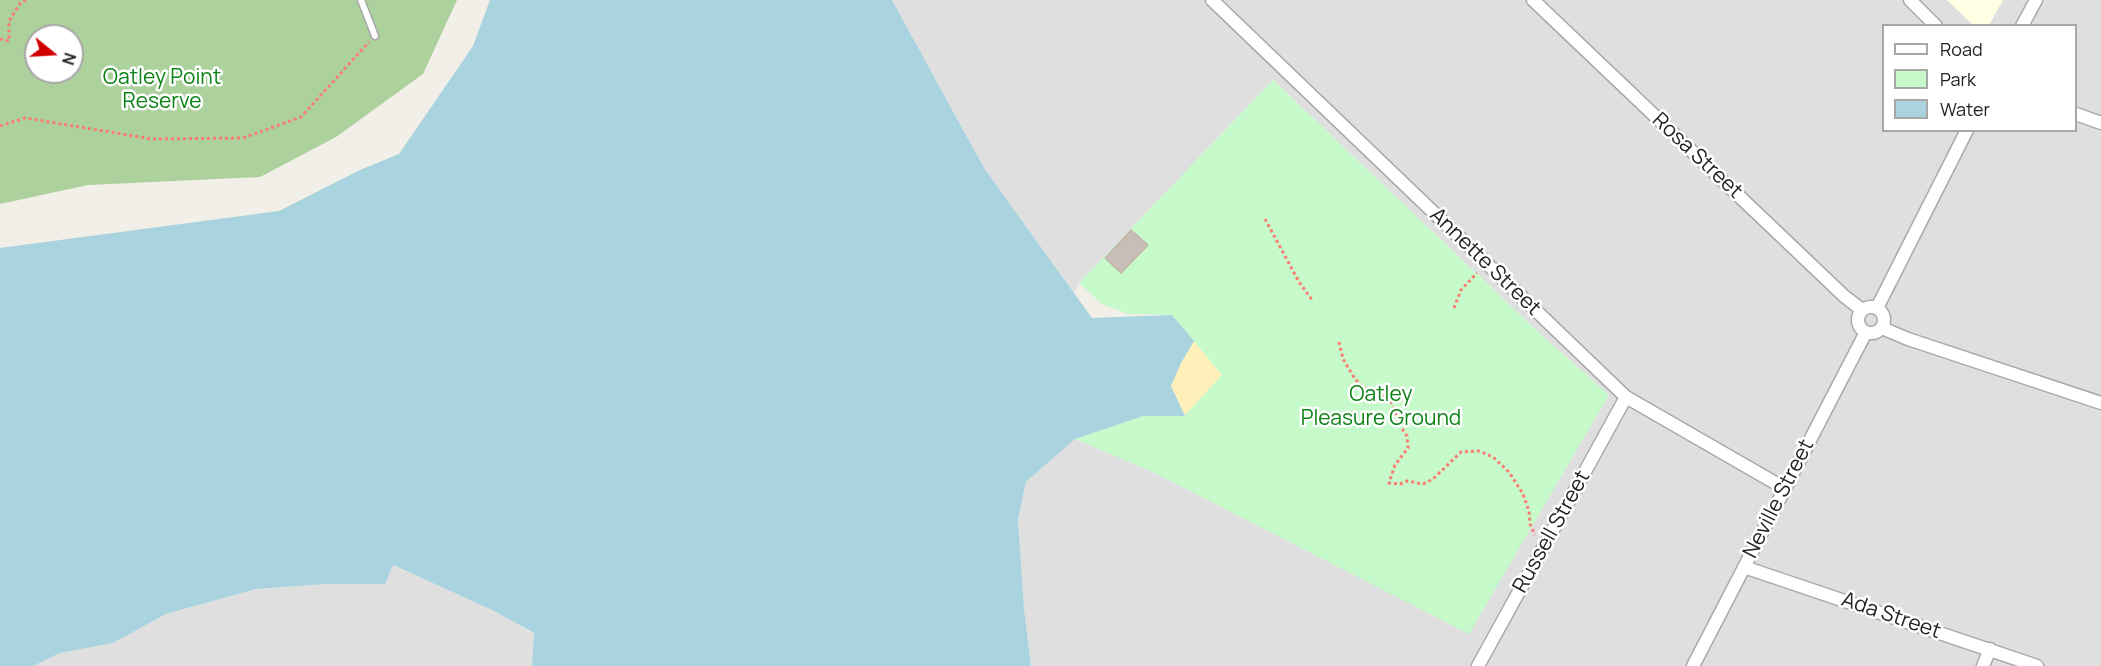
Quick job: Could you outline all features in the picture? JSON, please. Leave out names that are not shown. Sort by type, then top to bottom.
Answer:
[{"type":"street","name":"Annette Street","points":[[1212,0],[1626,397],[1784,488]]},
{"type":"street","name":"Rosa Street","points":[[1533,0],[1844,296],[1862,310]]},
{"type":"street","points":[[1910,0],[1934,24]]},
{"type":"street","points":[[2023,24],[2036,0]]},
{"type":"street","points":[[2077,114],[2101,123]]},
{"type":"street","points":[[1877,308],[1966,132]]},
{"type":"street","points":[[1869,307],[1877,308],[1884,316],[1882,328],[1874,333],[1866,332],[1858,322],[1862,310],[1869,307]]},
{"type":"street","points":[[1882,328],[1908,339],[2101,403]]},
{"type":"street","name":"Neville Street","points":[[1693,666],[1866,332]]},
{"type":"street","name":"Russell Street","points":[[1478,666],[1626,397]]},
{"type":"street","name":"Ada Street","points":[[1744,567],[1990,649],[2015,663],[2037,666]]},
{"type":"street","points":[[1983,666],[1990,649]]},
{"type":"lane","points":[[361,0],[375,36]]},
{"type":"path","points":[[0,39],[9,40],[9,21],[21,2],[26,0]]},
{"type":"path","points":[[0,126],[25,118],[152,139],[243,138],[301,117],[375,36]]},
{"type":"path","points":[[1265,219],[1279,248],[1312,300]]},
{"type":"path","points":[[1454,308],[1461,290],[1486,262]]},
{"type":"path","points":[[1339,342],[1343,358],[1356,380],[1364,388],[1390,399],[1407,436],[1408,448],[1395,465],[1389,483],[1400,484],[1407,481],[1423,484],[1433,479],[1461,452],[1479,451],[1493,457],[1509,472],[1523,494],[1529,511],[1530,524],[1542,550]]},
{"type":"shaded area","points":[[892,0],[1947,0],[1973,24],[1882,24],[1882,132],[2077,132],[2077,24],[1990,24],[2003,0],[2101,0],[2101,666],[1031,666],[1024,608],[1018,518],[1026,482],[1075,439],[1609,395],[1537,331],[1273,80],[1079,283],[1074,293],[984,168]]},
{"type":"shaded area","points":[[1947,0],[2003,0],[1990,24],[1972,24]]},
{"type":"shaded area","points":[[392,565],[494,611],[534,634],[532,666],[33,666],[60,653],[113,643],[166,614],[256,589],[326,584],[385,584]]},
{"type":"green space","name":"Oatley Point Reserve","points":[[0,0],[457,0],[423,74],[336,137],[260,177],[88,185],[0,204]]},
{"type":"green space","name":"Oatley Pleasure Ground","points":[[1273,80],[1537,331],[1609,395],[1469,634],[1153,472],[1075,439],[1143,416],[1185,415],[1222,375],[1172,315],[1128,314],[1102,304],[1079,283]]},
{"type":"sand","points":[[1194,341],[1222,375],[1185,416],[1171,386]]},
{"type":"water","points":[[490,0],[892,0],[984,168],[1092,318],[1172,315],[1194,341],[1171,386],[1185,416],[1143,416],[1075,439],[1026,482],[1018,519],[1024,608],[1031,666],[532,666],[534,633],[494,611],[393,565],[385,584],[326,584],[256,589],[166,614],[113,643],[60,653],[33,666],[0,666],[0,248],[279,211],[360,170],[399,154],[473,46]]},
{"type":"building","points":[[1131,230],[1148,245],[1121,273],[1105,258]]}]
